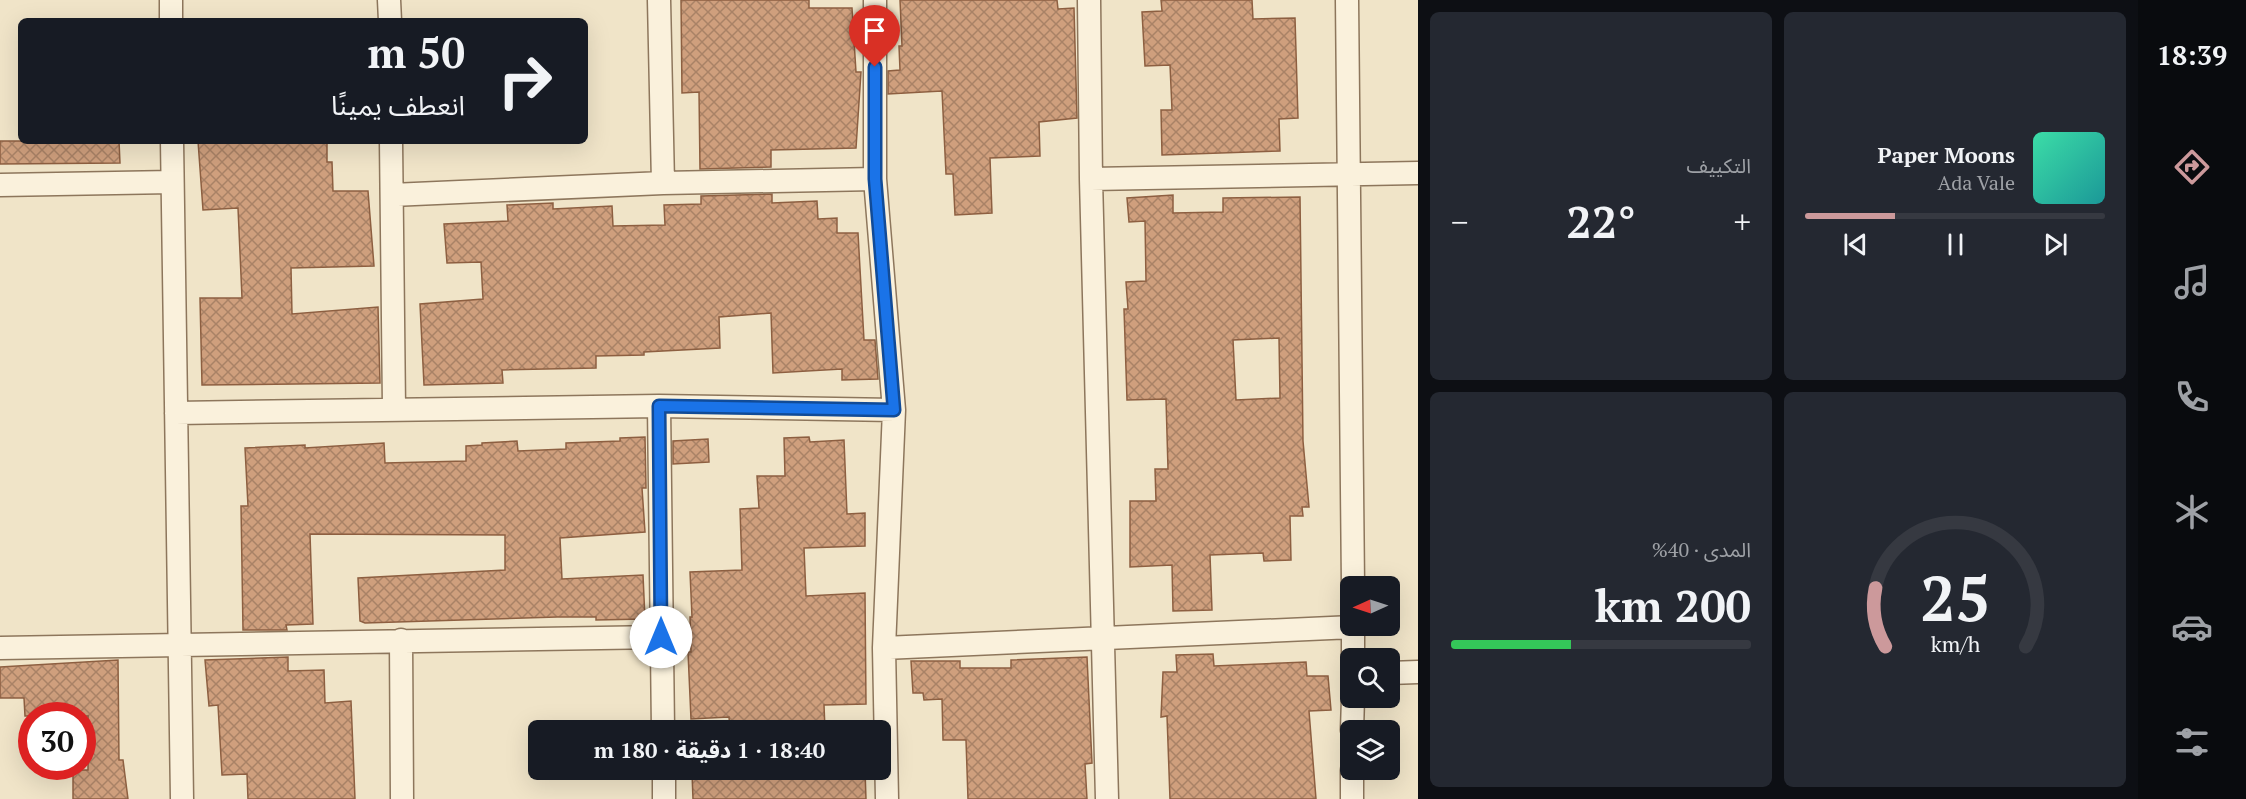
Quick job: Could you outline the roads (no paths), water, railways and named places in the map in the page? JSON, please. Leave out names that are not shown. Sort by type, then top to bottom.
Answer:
[{"type":"street","points":[[171,0],[171,18]]},
{"type":"street","points":[[389,0],[390,18]]},
{"type":"street","points":[[659,0],[663,183]]},
{"type":"street","points":[[875,0],[875,179],[894,410],[884,648],[887,799]]},
{"type":"street","points":[[1089,0],[1091,179],[1107,799]]},
{"type":"street","points":[[1347,0],[1353,576]]},
{"type":"street","points":[[172,144],[182,799]]},
{"type":"street","points":[[391,144],[394,408]]},
{"type":"street","points":[[1091,179],[1418,174]]},
{"type":"street","points":[[392,195],[663,183],[875,179]]},
{"type":"street","points":[[0,185],[172,182]]},
{"type":"street","points":[[176,413],[394,408],[659,406],[894,410]]},
{"type":"street","points":[[659,406],[663,720]]},
{"type":"street","points":[[884,648],[1104,640],[1340,627]]},
{"type":"street","points":[[0,648],[178,643],[661,637]]},
{"type":"street","points":[[401,640],[402,799]]},
{"type":"street","points":[[1400,673],[1418,672]]},
{"type":"street","points":[[664,780],[664,799]]},
{"type":"street","points":[[1352,780],[1352,799]]}]
